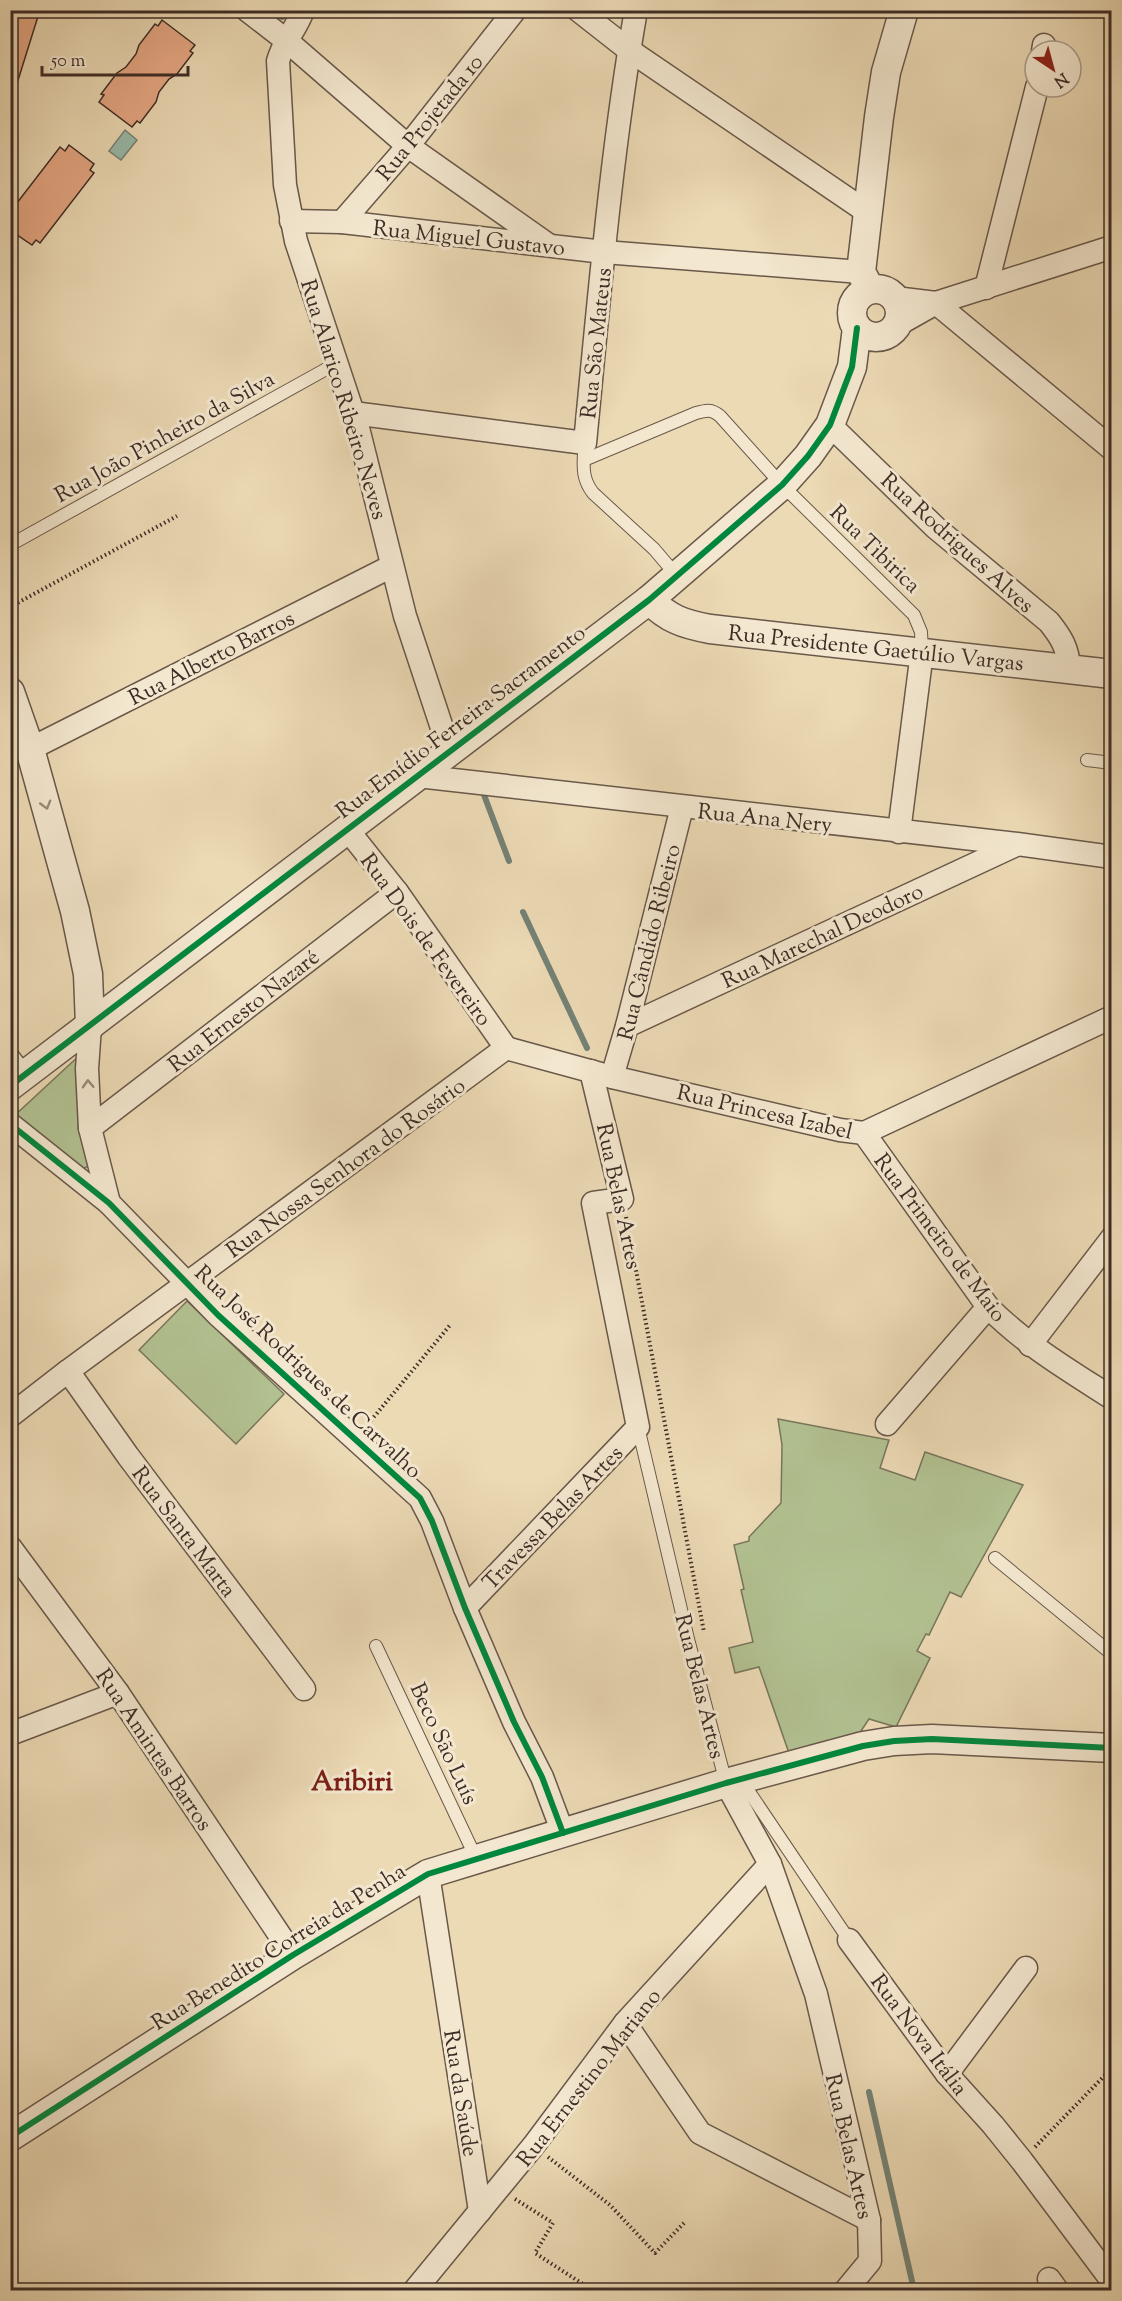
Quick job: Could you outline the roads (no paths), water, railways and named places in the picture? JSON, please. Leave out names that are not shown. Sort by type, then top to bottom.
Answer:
[{"type":"street","points":[[247,10],[287,41],[408,146],[551,246]]},
{"type":"street","name":"Rua Alarico Ribeiro Neves","points":[[303,10],[280,54],[278,68],[285,185],[291,221],[353,413],[380,510],[405,616],[445,738],[452,751]]},
{"type":"street","name":"Rua Projetada 10","points":[[342,222],[408,146],[515,10]]},
{"type":"street","points":[[579,10],[629,50],[867,212]]},
{"type":"street","name":"Rua São Mateus","points":[[353,413],[584,452],[604,252],[636,10]]},
{"type":"street","points":[[904,10],[886,72],[867,212],[877,308],[936,303],[1112,247]]},
{"type":"street","points":[[986,288],[1034,99]]},
{"type":"street","name":"Rua Miguel Gustavo","points":[[291,221],[342,222],[604,252],[877,308]]},
{"type":"street","points":[[936,303],[1112,449]]},
{"type":"street","name":"Rua Emídio Ferreira Sacramento","points":[[15,1074],[90,1026],[649,600],[782,485],[808,456],[830,425],[877,308]]},
{"type":"street","name":"Rua Rodrigues Alves","points":[[830,425],[936,528],[1049,622],[1061,637],[1068,653],[1069,668]]},
{"type":"street","name":"Rua Alberto Barros","points":[[30,749],[392,566]]},
{"type":"street","name":"Rua Presidente Gaetúlio Vargas","points":[[649,600],[663,614],[685,624],[1112,674]]},
{"type":"street","points":[[899,832],[922,652]]},
{"type":"street","points":[[10,692],[30,749],[78,922],[88,974],[90,1026]]},
{"type":"street","name":"Rua Ana Nery","points":[[418,776],[1017,844],[1112,857]]},
{"type":"street","name":"Rua Cândido Ribeiro","points":[[602,1074],[627,1026],[682,807]]},
{"type":"street","name":"Rua Dois de Fevereiro","points":[[347,829],[397,892],[506,1048]]},
{"type":"street","name":"Rua Marechal Deodoro","points":[[627,1026],[1017,844]]},
{"type":"street","name":"Rua Ernesto Nazaré","points":[[90,1128],[397,892]]},
{"type":"street","name":"Rua Princesa Izabel","points":[[506,1048],[602,1074],[864,1134],[1112,1017]]},
{"type":"street","name":"Rua José Rodrigues de Carvalho","points":[[90,1026],[87,1069],[90,1128],[109,1203]]},
{"type":"street","name":"Rua Nossa Senhora do Rosário","points":[[10,1416],[506,1048]]},
{"type":"street","name":"Rua Belas Artes","points":[[602,1074],[622,1199],[593,1203],[638,1427]]},
{"type":"street","name":"Rua José Rodrigues de Carvalho","points":[[10,1124],[109,1203],[186,1284],[420,1498],[432,1521],[465,1608],[514,1722],[542,1777],[563,1833]]},
{"type":"street","name":"Rua Primeiro de Maio","points":[[864,1134],[988,1307],[1030,1345],[1112,1398]]},
{"type":"street","points":[[72,1174],[81,1178],[88,1176],[93,1171],[97,1159]]},
{"type":"street","points":[[1030,1345],[1112,1238]]},
{"type":"street","points":[[887,1424],[988,1307]]},
{"type":"street","name":"Rua Santa Marta","points":[[68,1371],[128,1456],[304,1689]]},
{"type":"street","name":"Travessa Belas Artes","points":[[465,1608],[638,1427]]},
{"type":"street","name":"Rua Amintas Barros","points":[[10,1547],[118,1693],[293,1955]]},
{"type":"street","points":[[10,1734],[118,1693]]},
{"type":"street","name":"Rua Benedito Correia da Penha","points":[[10,2137],[293,1955],[428,1874],[733,1781],[863,1746],[894,1741],[932,1739],[1112,1748]]},
{"type":"street","name":"Rua Belas Artes","points":[[733,1781],[770,1864],[816,1994],[869,2220],[870,2261],[846,2290]]},
{"type":"street","name":"Rua Ernestino Mariano","points":[[480,2211],[534,2145],[625,2023],[770,1864]]},
{"type":"street","name":"Rua da Saúde","points":[[428,1874],[480,2211]]},
{"type":"street","name":"Rua Nova Itália","points":[[849,1940],[946,2074],[993,2124],[1022,2160],[1112,2281]]},
{"type":"street","points":[[946,2074],[1026,1968]]},
{"type":"street","points":[[625,2023],[700,2133],[869,2220]]},
{"type":"street","points":[[415,2290],[480,2211]]},
{"type":"lane","name":"Rua João Pinheiro da Silva","points":[[10,544],[337,363]]},
{"type":"lane","name":"Rua Tibirica","points":[[584,452],[708,410],[720,416],[782,485],[914,615],[921,632],[922,652]]},
{"type":"lane","points":[[584,452],[583,470],[586,484],[592,493],[654,549],[677,576]]},
{"type":"lane","points":[[1087,760],[1112,764]]},
{"type":"lane","name":"Rua Belas Artes","points":[[638,1427],[700,1685],[733,1781]]},
{"type":"lane","points":[[995,1558],[1112,1654]]},
{"type":"lane","name":"Beco São Luís","points":[[376,1646],[476,1858]]},
{"type":"lane","name":"Rua Nova Itália","points":[[733,1781],[849,1940]]},
{"type":"waterway","points":[[282,17],[283,10]]},
{"type":"waterway","points":[[484,795],[509,861]]},
{"type":"waterway","points":[[523,912],[587,1048]]},
{"type":"waterway","points":[[869,2092],[914,2290]]},
{"type":"district","name":"Aribiri","points":[[352,1780]]}]
